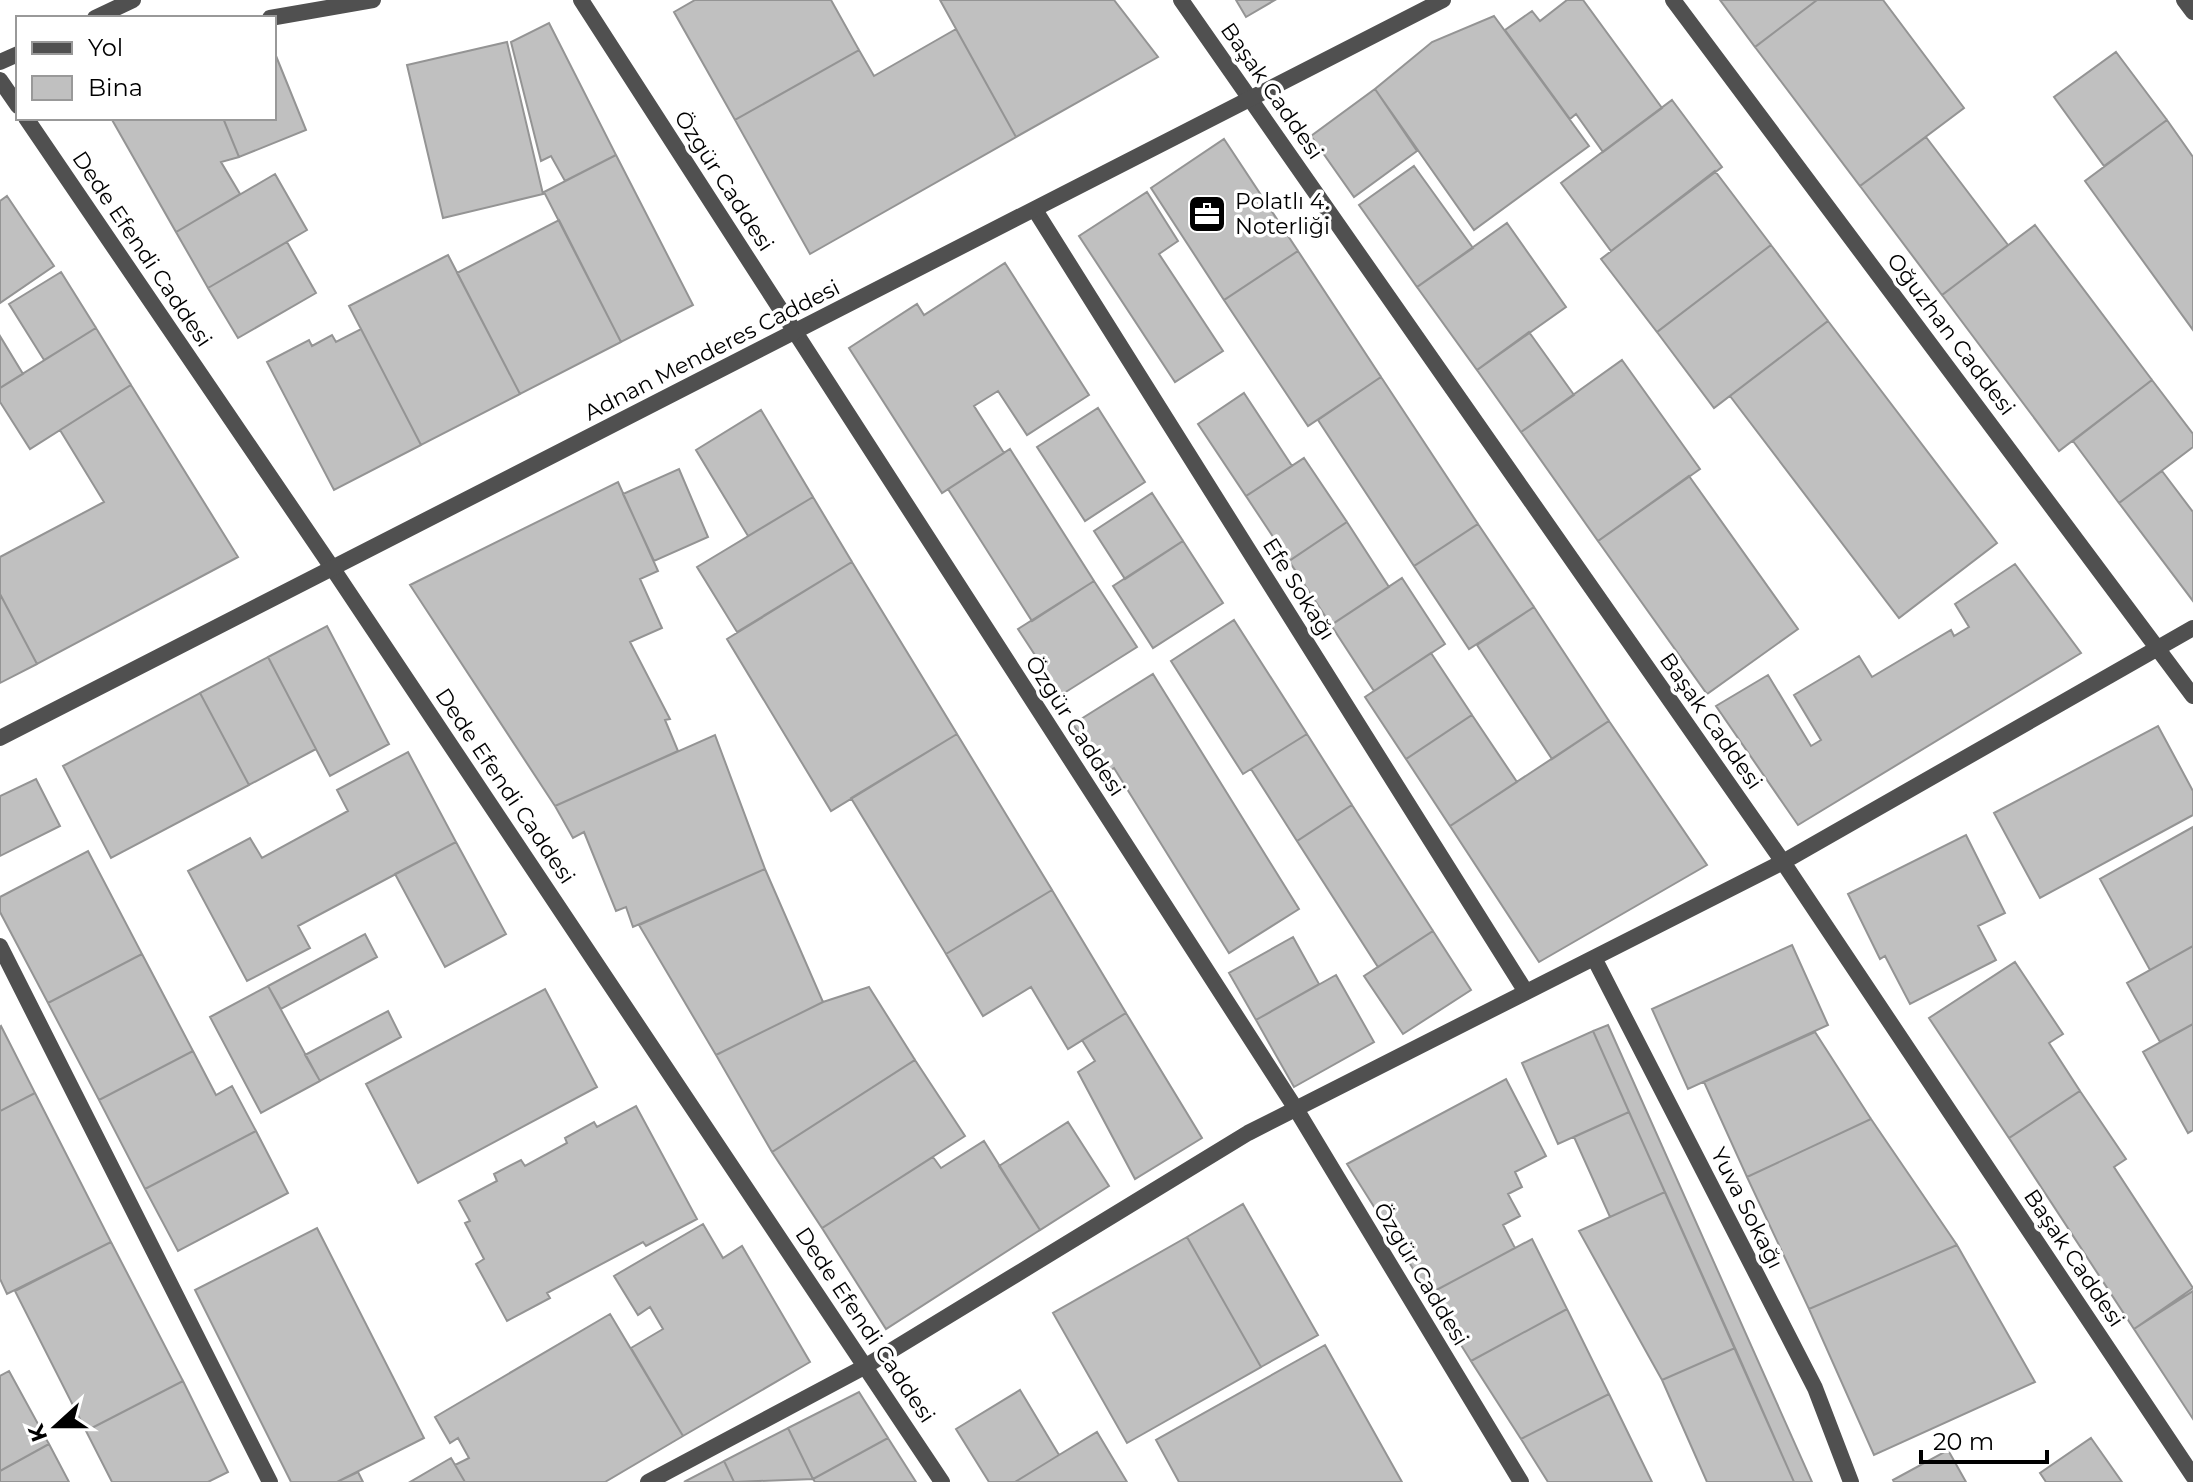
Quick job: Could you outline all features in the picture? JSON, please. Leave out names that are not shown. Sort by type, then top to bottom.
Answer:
[{"type":"street","points":[[99,16],[133,0]]},
{"type":"street","points":[[276,17],[373,0]]},
{"type":"street","name":"Özgür Caddesi","points":[[581,0],[1296,1109],[1521,1482]]},
{"type":"street","name":"Başak Caddesi","points":[[1181,0],[1783,862],[2193,1476]]},
{"type":"street","name":"Adnan Menderes Caddesi","points":[[0,738],[1443,0]]},
{"type":"street","name":"Oğuzhan Caddesi","points":[[1673,0],[2193,696]]},
{"type":"street","points":[[2184,0],[2193,12]]},
{"type":"street","points":[[0,80],[16,103]]},
{"type":"street","name":"Dede Efendi Caddesi","points":[[27,120],[333,569],[942,1482]]},
{"type":"street","name":"Efe Sokağı","points":[[1035,210],[1526,992]]},
{"type":"street","points":[[648,1482],[866,1366],[1248,1133],[1783,862],[2193,628]]},
{"type":"street","points":[[0,946],[270,1482]]},
{"type":"street","name":"Yuva Sokağı","points":[[1594,958],[1815,1388],[1851,1482]]},
{"type":"building","points":[[695,0],[831,0],[859,50],[735,120],[674,12]]},
{"type":"building","points":[[940,0],[1114,0],[1158,57],[1016,137]]},
{"type":"building","points":[[1236,0],[1275,0],[1246,17]]},
{"type":"building","points":[[1567,0],[1583,0],[1662,108],[1603,152],[1576,114],[1570,119],[1505,30],[1532,11],[1540,21]]},
{"type":"building","points":[[1720,0],[1817,0],[1755,47]]},
{"type":"building","points":[[1817,0],[1883,0],[1964,108],[1860,186],[1755,47]]},
{"type":"building","points":[[1494,16],[1589,146],[1474,230],[1375,89],[1432,42]]},
{"type":"building","points":[[549,23],[616,155],[565,181],[551,156],[541,161],[511,42]]},
{"type":"building","points":[[956,29],[1016,137],[810,254],[735,120],[859,50],[874,76]]},
{"type":"building","points":[[507,42],[543,194],[443,218],[407,65]]},
{"type":"building","points":[[2116,52],[2167,120],[2104,166],[2054,97]]},
{"type":"building","points":[[276,56],[306,130],[239,157],[224,120],[276,120]]},
{"type":"building","points":[[1375,89],[1417,151],[1354,197],[1311,136]]},
{"type":"building","points":[[1672,100],[1722,167],[1611,251],[1561,183]]},
{"type":"building","points":[[112,120],[224,120],[239,157],[221,162],[240,194],[176,232]]},
{"type":"building","points":[[2167,120],[2193,157],[2193,330],[2085,181]]},
{"type":"building","points":[[1926,137],[2008,245],[1942,295],[1860,186]]},
{"type":"building","points":[[1224,139],[1298,251],[1224,300],[1151,188]]},
{"type":"building","points":[[616,155],[693,305],[621,342],[544,192]]},
{"type":"building","points":[[1414,166],[1473,248],[1417,287],[1359,205]]},
{"type":"building","points":[[1715,171],[1771,245],[1657,332],[1601,259]]},
{"type":"building","points":[[275,174],[307,230],[208,288],[176,232]]},
{"type":"building","points":[[1147,192],[1178,241],[1159,254],[1223,351],[1175,382],[1079,236]]},
{"type":"building","points":[[7,196],[54,266],[0,303],[0,201]]},
{"type":"building","points":[[559,220],[621,342],[520,394],[457,273]]},
{"type":"building","points":[[1507,223],[1566,307],[1477,370],[1417,287]]},
{"type":"building","points":[[2035,225],[2152,380],[2059,451],[1942,295]]},
{"type":"building","points":[[287,242],[316,293],[238,338],[208,288]]},
{"type":"building","points":[[1771,245],[1828,321],[1714,408],[1657,332]]},
{"type":"building","points":[[1298,251],[1381,377],[1308,426],[1224,300]]},
{"type":"building","points":[[448,255],[520,394],[421,445],[349,306]]},
{"type":"building","points":[[1005,263],[1089,395],[1027,435],[998,391],[974,406],[1004,453],[942,493],[849,348],[917,304],[924,315]]},
{"type":"building","points":[[61,272],[96,328],[44,360],[9,304]]},
{"type":"building","points":[[1828,321],[1997,543],[1899,618],[1730,396]]},
{"type":"building","points":[[96,328],[131,385],[30,449],[0,402],[0,388]]},
{"type":"building","points":[[361,329],[421,445],[334,490],[267,362],[309,340],[312,346],[332,335],[336,342]]},
{"type":"building","points":[[1529,332],[1574,395],[1521,432],[1477,370]]},
{"type":"building","points":[[0,336],[23,374],[0,388]]},
{"type":"building","points":[[1622,360],[1700,469],[1598,541],[1521,432]]},
{"type":"building","points":[[1381,377],[1478,524],[1414,566],[1318,420]]},
{"type":"building","points":[[2152,380],[2193,434],[2193,447],[2119,503],[2073,441]]},
{"type":"building","points":[[131,385],[238,557],[37,664],[0,594],[0,557],[104,502],[60,430]]},
{"type":"building","points":[[1244,393],[1292,466],[1246,496],[1198,424]]},
{"type":"building","points":[[1098,408],[1145,482],[1085,521],[1037,447]]},
{"type":"building","points":[[761,410],[813,497],[748,536],[696,450]]},
{"type":"building","points":[[1010,449],[1094,581],[1032,621],[948,489]]},
{"type":"building","points":[[1304,458],[1347,522],[1289,561],[1246,496]]},
{"type":"building","points":[[679,469],[708,537],[654,561],[623,494]]},
{"type":"building","points":[[2162,471],[2193,512],[2193,601],[2119,503]]},
{"type":"building","points":[[1689,476],[1798,629],[1707,694],[1598,541]]},
{"type":"building","points":[[618,482],[658,571],[640,579],[662,628],[630,642],[670,719],[665,720],[678,751],[555,806],[410,585]]},
{"type":"building","points":[[1152,493],[1183,541],[1125,579],[1094,531]]},
{"type":"building","points":[[813,497],[852,562],[737,632],[697,567]]},
{"type":"building","points":[[1347,522],[1389,587],[1331,625],[1289,561]]},
{"type":"building","points":[[1478,524],[1534,607],[1469,649],[1414,566]]},
{"type":"building","points":[[1183,541],[1223,603],[1153,648],[1113,586]]},
{"type":"building","points":[[852,562],[957,734],[831,811],[727,639]]},
{"type":"building","points":[[2015,564],[2081,653],[1798,825],[1716,706],[1768,675],[1811,746],[1821,740],[1794,695],[1859,656],[1872,677],[1951,630],[1954,636],[1969,627],[1955,604]]},
{"type":"building","points":[[1402,578],[1445,644],[1374,691],[1331,625]]},
{"type":"building","points":[[1094,581],[1137,647],[1061,695],[1018,629]]},
{"type":"building","points":[[0,594],[37,664],[0,683]]},
{"type":"building","points":[[1534,607],[1609,721],[1552,759],[1477,645]]},
{"type":"building","points":[[1234,620],[1307,734],[1243,774],[1171,661]]},
{"type":"building","points":[[327,626],[389,744],[330,776],[268,657]]},
{"type":"building","points":[[1431,653],[1472,715],[1406,759],[1365,697]]},
{"type":"building","points":[[268,657],[316,749],[249,785],[200,693]]},
{"type":"building","points":[[1153,674],[1299,909],[1229,953],[1114,768],[1104,774],[1073,724]]},
{"type":"building","points":[[200,693],[249,785],[111,858],[63,766]]},
{"type":"building","points":[[1472,715],[1517,782],[1450,826],[1406,759]]},
{"type":"building","points":[[1609,721],[1707,865],[1539,962],[1450,826]]},
{"type":"building","points":[[2158,726],[2193,791],[2193,815],[2040,898],[1994,813]]},
{"type":"building","points":[[957,734],[1052,890],[946,954],[851,798]]},
{"type":"building","points":[[1307,734],[1352,805],[1297,841],[1251,769]]},
{"type":"building","points":[[715,735],[765,869],[633,927],[626,907],[616,911],[584,832],[573,838],[555,806]]},
{"type":"building","points":[[408,752],[456,842],[298,926],[310,948],[247,981],[188,871],[250,838],[262,858],[348,811],[337,790]]},
{"type":"building","points":[[36,779],[60,826],[0,856],[0,796]]},
{"type":"building","points":[[1352,805],[1433,931],[1378,967],[1297,841]]},
{"type":"building","points":[[2193,827],[2193,946],[2150,970],[2100,879]]},
{"type":"building","points":[[1966,835],[2005,913],[1978,926],[1996,960],[1910,1004],[1885,956],[1880,959],[1848,894]]},
{"type":"building","points":[[456,842],[506,934],[445,967],[395,874]]},
{"type":"building","points":[[88,851],[142,954],[48,1003],[0,912],[0,897]]},
{"type":"building","points":[[765,869],[823,1002],[716,1055],[639,925]]},
{"type":"building","points":[[1052,890],[1126,1013],[1068,1049],[1031,987],[983,1016],[946,954]]},
{"type":"building","points":[[1433,931],[1471,990],[1403,1034],[1364,976]]},
{"type":"building","points":[[365,934],[377,957],[281,1009],[268,986]]},
{"type":"building","points":[[1293,937],[1319,984],[1256,1020],[1229,973]]},
{"type":"building","points":[[1792,945],[1828,1025],[1688,1089],[1652,1009]]},
{"type":"building","points":[[2193,946],[2193,1024],[2160,1042],[2127,983]]},
{"type":"building","points":[[142,954],[193,1051],[99,1100],[48,1003]]},
{"type":"building","points":[[2015,962],[2063,1034],[2049,1043],[2080,1091],[2009,1138],[1929,1018]]},
{"type":"building","points":[[1336,975],[1374,1042],[1294,1087],[1256,1020]]},
{"type":"building","points":[[268,986],[320,1081],[261,1113],[210,1017]]},
{"type":"building","points":[[869,987],[915,1060],[772,1152],[716,1055],[823,1002]]},
{"type":"building","points":[[545,989],[597,1087],[418,1183],[366,1084]]},
{"type":"building","points":[[388,1011],[401,1037],[320,1081],[305,1055]]},
{"type":"building","points":[[1126,1013],[1202,1138],[1135,1179],[1078,1072],[1095,1061],[1082,1040]]},
{"type":"building","points":[[2193,1024],[2193,1130],[2188,1133],[2143,1052]]},
{"type":"building","points":[[1608,1025],[1812,1482],[1794,1482],[1593,1031]]},
{"type":"building","points":[[0,1027],[35,1093],[0,1111]]},
{"type":"building","points":[[1593,1031],[1629,1112],[1558,1144],[1522,1063]]},
{"type":"building","points":[[1815,1032],[1871,1119],[1747,1177],[1704,1082]]},
{"type":"building","points":[[193,1051],[216,1095],[232,1086],[256,1131],[145,1189],[99,1100]]},
{"type":"building","points":[[915,1060],[965,1136],[822,1228],[772,1152]]},
{"type":"building","points":[[1506,1079],[1546,1156],[1515,1172],[1522,1187],[1508,1194],[1520,1216],[1503,1225],[1515,1248],[1429,1294],[1347,1164]]},
{"type":"building","points":[[2080,1091],[2126,1159],[2114,1167],[2193,1288],[2134,1329],[2009,1138]]},
{"type":"building","points":[[35,1093],[111,1242],[7,1294],[0,1279],[0,1111]]},
{"type":"building","points":[[636,1106],[697,1219],[646,1246],[643,1242],[547,1293],[550,1298],[507,1321],[476,1264],[484,1259],[465,1223],[470,1221],[459,1201],[497,1181],[494,1174],[521,1160],[525,1166],[567,1143],[565,1138],[594,1122],[597,1127]]},
{"type":"building","points":[[1629,1112],[1665,1192],[1610,1217],[1574,1137]]},
{"type":"building","points":[[1871,1119],[1957,1245],[1809,1309],[1747,1177]]},
{"type":"building","points":[[1068,1122],[1109,1186],[1040,1230],[999,1166]]},
{"type":"building","points":[[256,1131],[288,1193],[178,1251],[145,1189]]},
{"type":"building","points":[[984,1141],[1040,1230],[886,1329],[822,1228],[933,1157],[941,1168]]},
{"type":"building","points":[[1665,1192],[1735,1348],[1662,1380],[1579,1231]]},
{"type":"building","points":[[1243,1204],[1318,1335],[1261,1367],[1187,1237]]},
{"type":"building","points":[[703,1224],[723,1258],[742,1246],[810,1362],[683,1436],[631,1348],[663,1329],[650,1307],[638,1315],[614,1276]]},
{"type":"building","points":[[317,1228],[424,1438],[337,1482],[291,1482],[195,1290]]},
{"type":"building","points":[[1187,1237],[1261,1367],[1127,1443],[1053,1313]]},
{"type":"building","points":[[1532,1239],[1567,1309],[1471,1361],[1429,1294]]},
{"type":"building","points":[[111,1242],[183,1381],[86,1431],[15,1291]]},
{"type":"building","points":[[1957,1245],[2035,1382],[1874,1455],[1809,1309]]},
{"type":"building","points":[[2193,1291],[2193,1419],[2134,1329]]},
{"type":"building","points":[[1567,1309],[1609,1394],[1521,1439],[1471,1361]]},
{"type":"building","points":[[610,1314],[683,1436],[605,1482],[465,1482],[455,1465],[469,1458],[458,1438],[450,1443],[435,1417]]},
{"type":"building","points":[[1325,1345],[1402,1482],[1179,1482],[1156,1440]]},
{"type":"building","points":[[1735,1348],[1794,1482],[1707,1482],[1662,1380]]},
{"type":"building","points":[[9,1371],[49,1444],[0,1471],[0,1376]]},
{"type":"building","points":[[183,1381],[228,1472],[208,1482],[112,1482],[86,1431]]},
{"type":"building","points":[[1020,1390],[1059,1455],[1015,1482],[989,1482],[956,1429]]},
{"type":"building","points":[[859,1392],[888,1438],[813,1479],[788,1428]]},
{"type":"building","points":[[1609,1394],[1652,1482],[1548,1482],[1521,1439]]},
{"type":"building","points":[[788,1428],[813,1479],[734,1482],[724,1461]]},
{"type":"building","points":[[1097,1432],[1127,1482],[1015,1482],[1059,1455]]},
{"type":"building","points":[[888,1438],[916,1482],[815,1482],[813,1479]]},
{"type":"building","points":[[2091,1438],[2122,1482],[2046,1482],[2040,1473]]},
{"type":"building","points":[[49,1444],[69,1482],[0,1482],[0,1471]]},
{"type":"building","points":[[1948,1450],[1966,1482],[1894,1482],[1893,1480]]},
{"type":"building","points":[[451,1458],[465,1482],[410,1482]]},
{"type":"building","points":[[724,1461],[734,1482],[684,1482]]},
{"type":"building","points":[[358,1472],[363,1482],[337,1482]]},
{"type":"place","name":"Polatlı 4. Noterliği","points":[[1207,214]]}]
